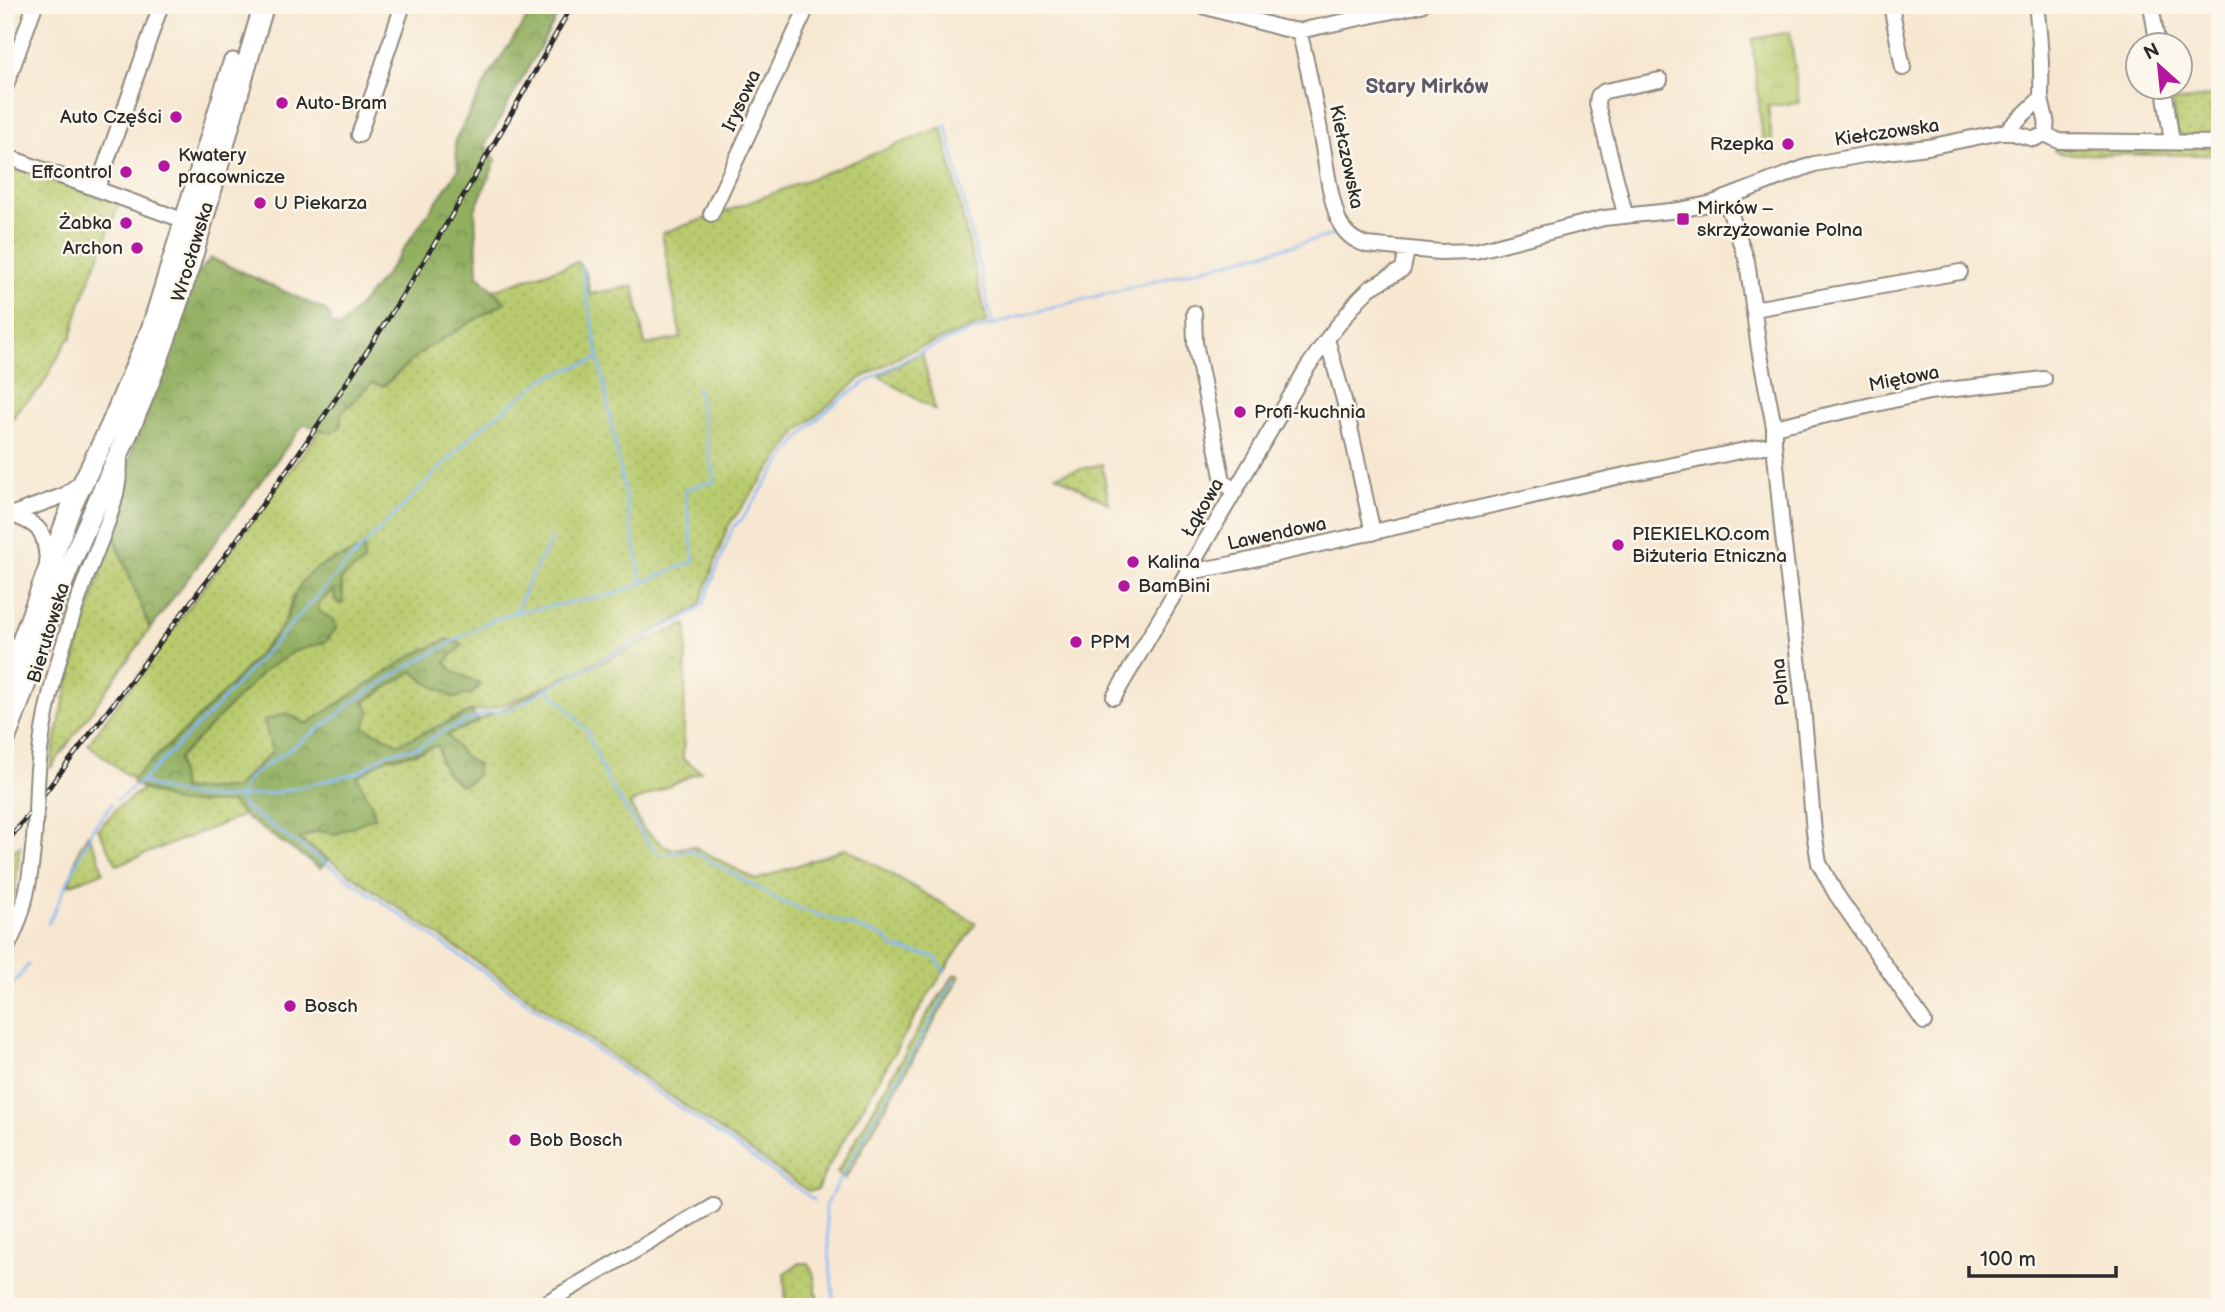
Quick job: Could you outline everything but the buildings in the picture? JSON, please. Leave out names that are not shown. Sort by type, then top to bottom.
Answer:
[{"type":"main road","name":"Wrocławska","points":[[93,489],[120,452],[160,355],[250,5]]},
{"type":"main road","name":"Wrocławska","points":[[93,489],[106,436],[194,223],[225,135],[264,5]]},
{"type":"main road","points":[[5,687],[72,505],[93,489]]},
{"type":"main road","points":[[5,740],[93,489]]},
{"type":"street","points":[[5,88],[34,5]]},
{"type":"street","points":[[97,189],[161,5]]},
{"type":"street","points":[[359,135],[402,5]]},
{"type":"street","name":"Irysowa","points":[[711,214],[808,5]]},
{"type":"street","points":[[1199,5],[1299,30],[1421,5]]},
{"type":"street","points":[[1891,5],[1903,68]]},
{"type":"street","points":[[2036,5],[2043,80],[2041,99],[2048,125],[2039,137]]},
{"type":"street","points":[[2151,5],[2156,32]]},
{"type":"street","name":"Kiełczowska","points":[[1299,30],[1340,223],[1347,233],[1361,243],[1407,250],[1463,253],[1625,214],[1680,210],[1725,198],[1814,164],[1869,153],[1940,145],[2006,131],[2059,141],[2220,143]]},
{"type":"street","points":[[1625,214],[1597,104],[1598,96],[1605,91],[1660,80]]},
{"type":"street","points":[[2006,131],[2041,99]]},
{"type":"street","points":[[2166,102],[2172,142]]},
{"type":"street","points":[[5,156],[194,223]]},
{"type":"street","name":"Polna","points":[[1725,198],[1747,261],[1759,349],[1774,427],[1819,863],[1836,894],[1924,1022]]},
{"type":"street","name":"Łąkowa","points":[[1114,697],[1327,339],[1370,288],[1404,270],[1407,250]]},
{"type":"street","points":[[1754,309],[1960,272]]},
{"type":"street","points":[[1194,313],[1195,343],[1223,481],[1235,492]]},
{"type":"street","points":[[1327,339],[1344,400],[1373,533]]},
{"type":"street","name":"Miętowa","points":[[1774,427],[1929,392],[2043,379]]},
{"type":"street","name":"Lawendowa","points":[[1189,567],[1195,570],[1219,567],[1774,444]]},
{"type":"street","name":"Bierutowska","points":[[5,951],[26,895],[33,859],[40,739],[47,707],[82,588],[121,476],[120,452]]},
{"type":"street","points":[[8,517],[65,495],[93,489]]},
{"type":"street","name":"Bierutowska","points":[[93,489],[103,515],[103,534]]},
{"type":"street","points":[[8,517],[72,505]]},
{"type":"street","points":[[8,517],[32,522],[41,530],[48,569]]},
{"type":"street","points":[[539,1307],[713,1205]]},
{"type":"green space","points":[[536,5],[544,5],[544,8],[558,15],[485,145],[496,160],[475,210],[478,275],[505,302],[424,350],[383,386],[372,383],[341,414],[341,427],[332,433],[304,424],[150,629],[113,534],[134,442],[197,274],[211,258],[325,310],[331,317],[331,324],[340,328],[384,277],[458,170],[455,140],[491,72]]},
{"type":"green space","points":[[1790,32],[1799,103],[1768,106],[1773,151],[1764,152],[1752,39]]},
{"type":"green space","points":[[2220,95],[2220,135],[2185,137],[2177,132],[2172,102],[2194,102],[2194,99]]},
{"type":"green space","points":[[942,127],[987,322],[910,351],[860,379],[799,430],[728,526],[700,604],[683,616],[542,688],[512,701],[472,711],[399,744],[364,727],[363,703],[413,671],[425,682],[481,684],[453,672],[444,661],[462,646],[337,706],[307,724],[286,713],[272,752],[235,788],[182,790],[178,759],[265,670],[293,652],[326,641],[334,620],[320,612],[318,604],[334,590],[343,593],[341,579],[364,562],[293,596],[283,626],[218,700],[132,779],[88,744],[320,430],[332,433],[340,414],[372,383],[384,386],[424,350],[505,302],[493,290],[578,262],[586,274],[590,294],[634,286],[645,345],[681,338],[662,233],[725,212]]},
{"type":"green space","points":[[2106,145],[2220,147],[2220,155],[2063,154],[2054,151],[2056,148]]},
{"type":"green space","points":[[5,164],[119,204],[80,305],[71,338],[41,388],[18,409],[13,419],[5,421]]},
{"type":"green space","points":[[922,352],[935,410],[879,376]]},
{"type":"green space","points":[[1102,464],[1109,504],[1056,475]]},
{"type":"green space","points":[[113,534],[150,629],[50,769],[69,680]]},
{"type":"green space","points":[[364,548],[364,562],[341,579],[343,604],[336,602],[333,590],[318,604],[320,612],[334,620],[337,627],[326,642],[293,652],[265,670],[178,759],[182,790],[235,788],[272,752],[264,721],[286,713],[307,724],[413,655],[448,639],[463,645],[445,662],[454,672],[481,684],[473,693],[454,698],[425,682],[413,671],[364,702],[370,712],[364,727],[399,744],[472,711],[478,722],[447,735],[463,755],[477,765],[477,774],[470,782],[460,785],[449,776],[442,764],[438,745],[387,758],[357,777],[375,817],[336,834],[317,831],[299,839],[328,860],[320,868],[246,818],[232,803],[178,803],[133,784],[132,779],[209,707],[263,650],[284,623],[306,577],[326,563]]},
{"type":"green space","points":[[687,624],[683,759],[701,771],[630,804],[643,829],[665,847],[673,849],[693,846],[756,880],[846,848],[976,923],[925,1000],[817,1190],[808,1191],[299,839],[317,831],[336,834],[371,803],[356,777],[387,758],[439,745],[440,762],[477,765],[463,755],[447,735]]},
{"type":"green space","points":[[143,789],[178,803],[232,803],[245,815],[117,865],[98,829],[118,807]]},
{"type":"green space","points":[[88,834],[103,872],[69,885],[79,849]]},
{"type":"green space","points":[[20,846],[15,890],[5,919],[5,856]]},
{"type":"green space","points":[[955,974],[960,976],[845,1179],[837,1173],[928,1013]]},
{"type":"green space","points":[[800,1263],[808,1263],[813,1272],[819,1307],[786,1307],[784,1273]]},
{"type":"waterway","points":[[946,124],[992,322]]},
{"type":"waterway","points":[[814,1200],[243,806],[240,797],[279,792],[360,772],[388,753],[418,747],[443,731],[484,714],[517,707],[670,624],[683,620],[703,605],[733,527],[742,519],[800,438],[823,414],[856,388],[890,367],[962,335],[999,322],[1333,235]]},
{"type":"waterway","points":[[140,781],[189,795],[240,797],[247,779],[333,719],[351,703],[404,669],[488,622],[513,613],[614,594],[642,583],[581,265]]},
{"type":"waterway","points":[[117,800],[145,778],[215,708],[349,561],[478,430],[547,377],[598,359]]},
{"type":"waterway","points":[[642,583],[694,561],[685,489],[715,481],[697,386]]},
{"type":"waterway","points":[[516,612],[552,538]]},
{"type":"waterway","points":[[546,689],[559,699],[587,731],[607,780],[648,843],[660,855],[691,850],[784,903],[885,937],[894,948],[935,957],[945,972]]},
{"type":"waterway","points":[[48,924],[93,828],[112,804]]},
{"type":"waterway","points":[[5,885],[8,878]]},
{"type":"waterway","points":[[5,994],[29,964]]},
{"type":"waterway","points":[[834,1307],[825,1206],[954,980]]},
{"type":"railway","points":[[5,845],[231,548],[303,447],[443,230],[572,5]]},
{"type":"place","name":"Auto-Bram","points":[[282,103]]},
{"type":"place","name":"Auto Części","points":[[176,117]]},
{"type":"place","name":"Rzepka","points":[[1788,144]]},
{"type":"place","name":"Kwatery pracownicze","points":[[164,166]]},
{"type":"place","name":"Effcontrol","points":[[126,172]]},
{"type":"place","name":"U Piekarza","points":[[260,203]]},
{"type":"place","name":"Mirków – skrzyżowanie Polna","points":[[1683,219]]},
{"type":"place","name":"Żabka","points":[[126,223]]},
{"type":"place","name":"Archon","points":[[137,248]]},
{"type":"place","name":"Profi-kuchnia","points":[[1240,412]]},
{"type":"place","name":"PIEKIELKO.com Biżuteria Etniczna","points":[[1618,545]]},
{"type":"place","name":"Kalina","points":[[1133,562]]},
{"type":"place","name":"BamBini","points":[[1124,586]]},
{"type":"place","name":"PPM","points":[[1076,642]]},
{"type":"place","name":"Bosch","points":[[290,1006]]},
{"type":"place","name":"Bob Bosch","points":[[515,1140]]},
{"type":"district","name":"Stary Mirków","points":[[1427,86]]}]
